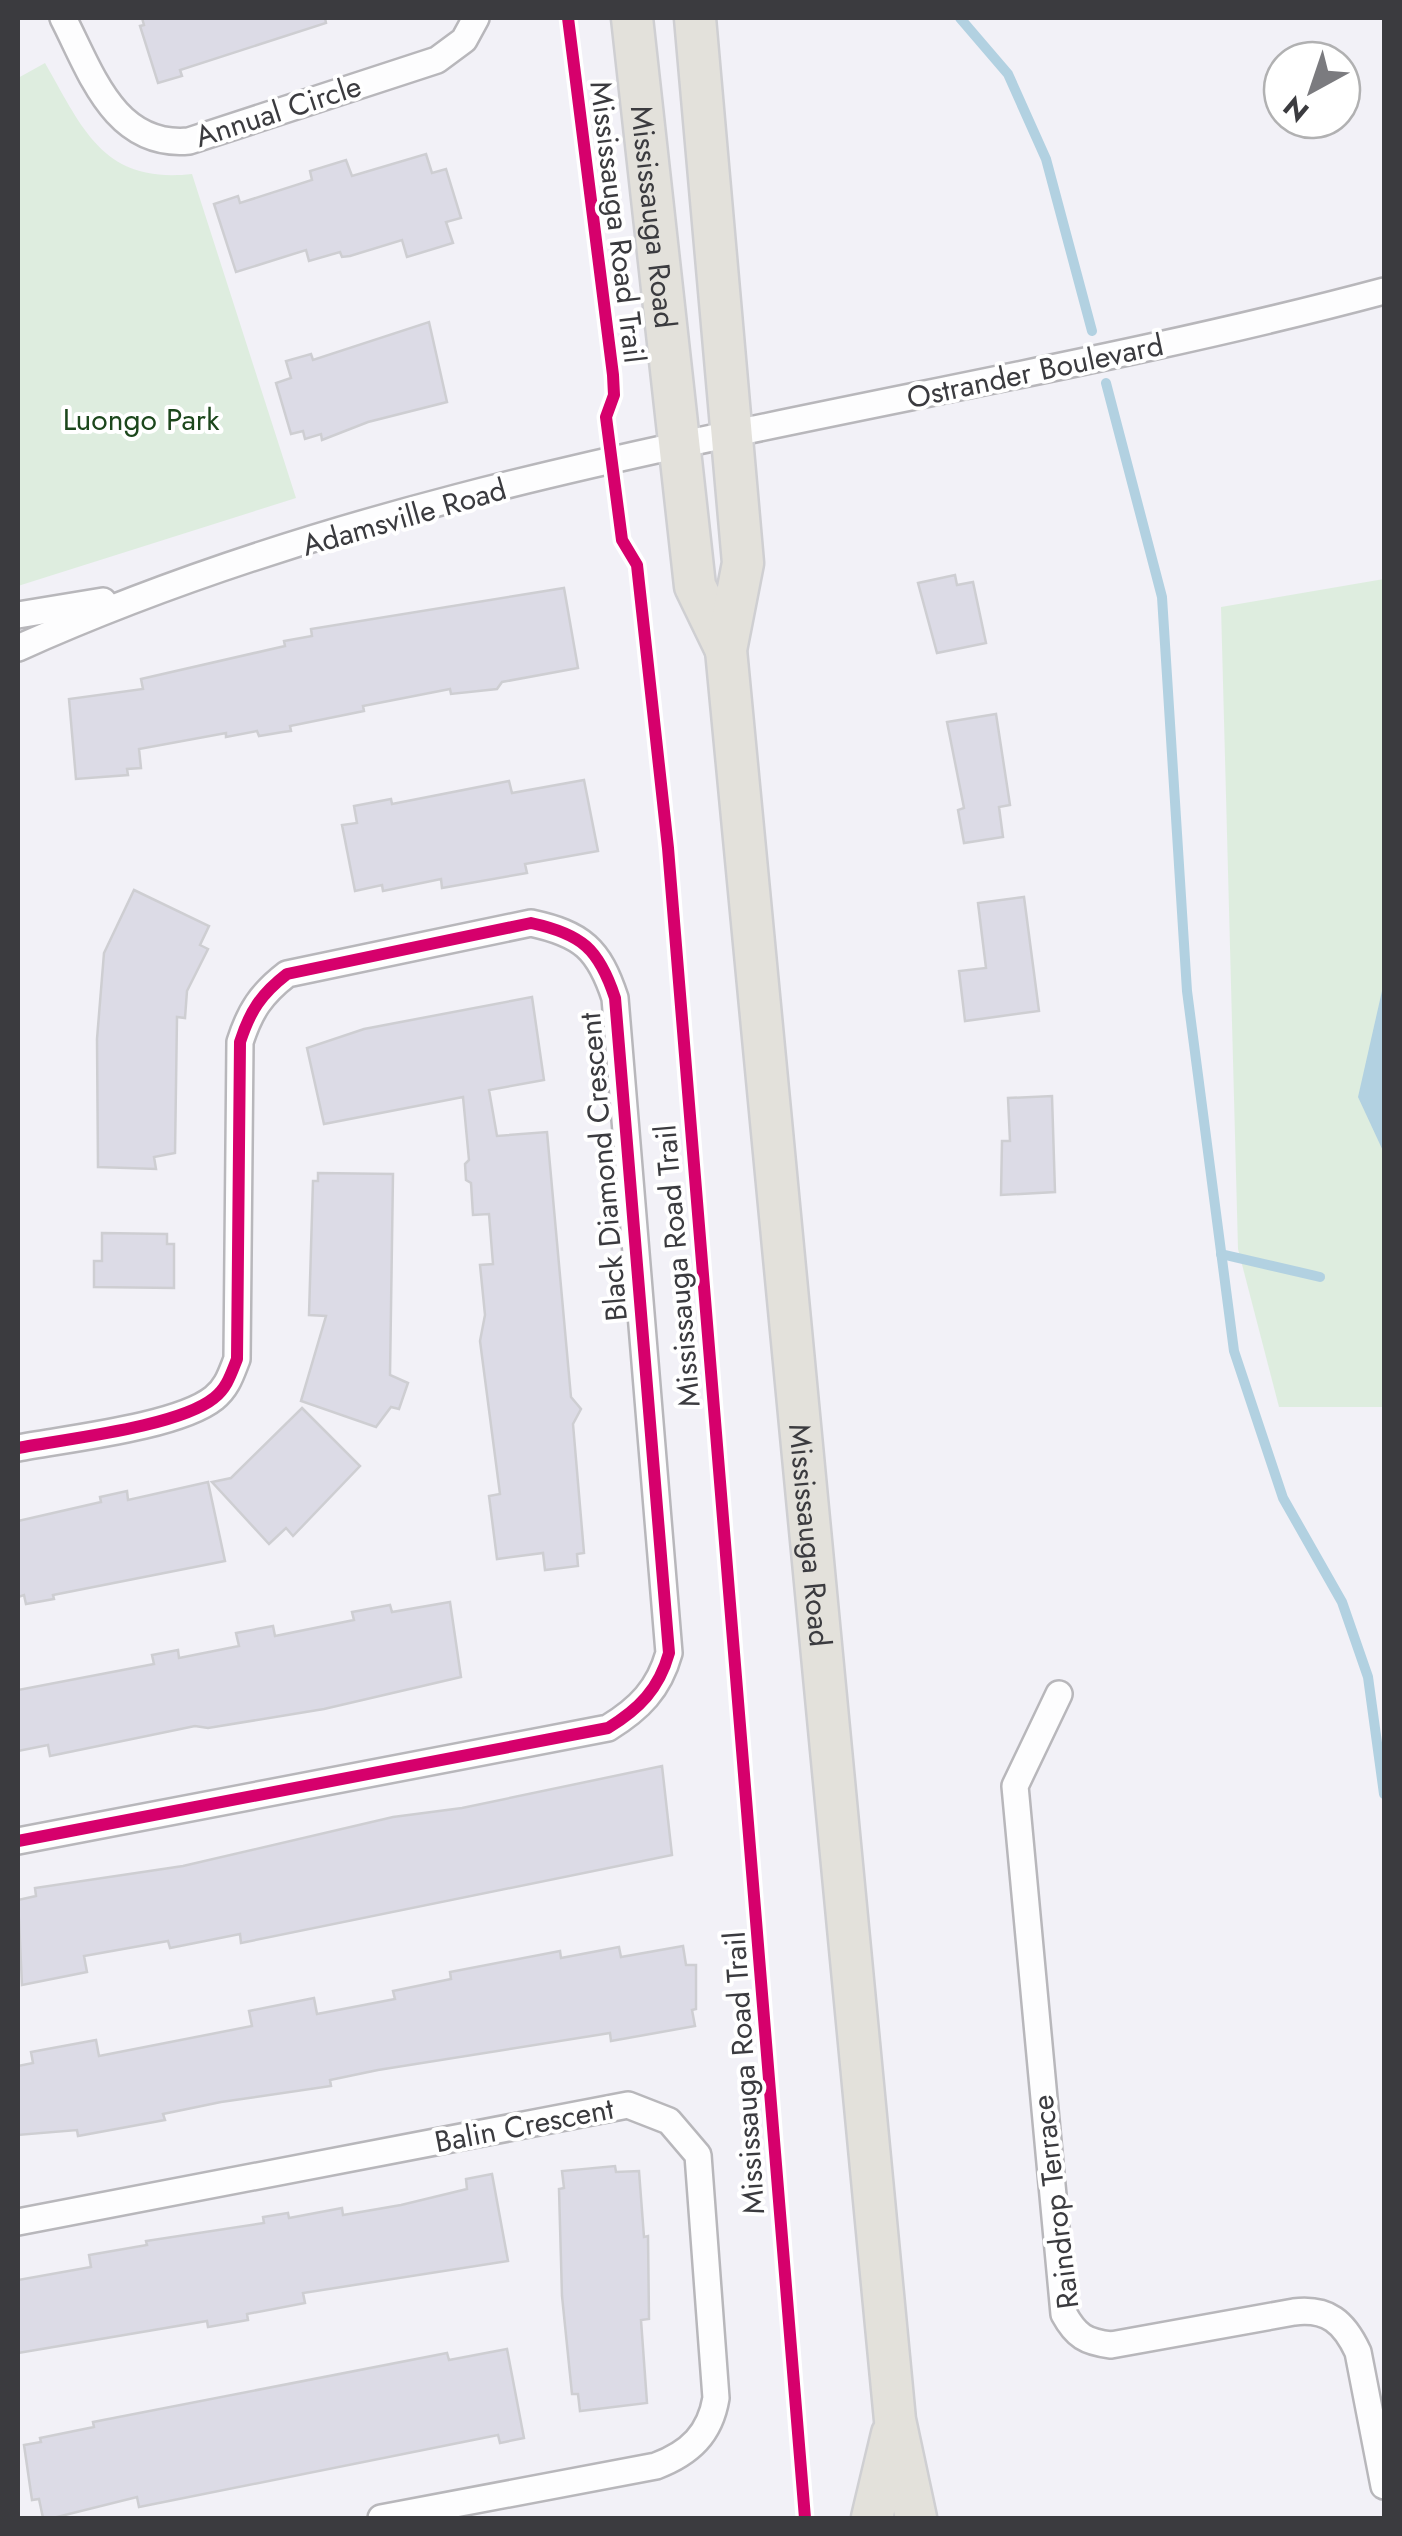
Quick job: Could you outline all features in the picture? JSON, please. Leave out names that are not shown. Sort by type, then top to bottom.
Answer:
[{"type":"main road","name":"Mississauga Road","points":[[632,18],[696,586],[726,650]]},
{"type":"main road","name":"Mississauga Road","points":[[695,18],[743,563],[726,650],[895,2420],[916,2518]]},
{"type":"main road","name":"Mississauga Road","points":[[872,2518],[895,2420]]},
{"type":"street","name":"Annual Circle","points":[[63,18],[114,114],[150,138],[169,142],[189,141],[436,60],[464,40],[476,18]]},
{"type":"street","name":"Ostrander Boulevard","points":[[683,446],[1271,321],[1384,291]]},
{"type":"street","name":"Adamsville Road","points":[[18,648],[128,598],[405,512],[683,446]]},
{"type":"street","name":"Adamsville Road","points":[[18,616],[128,598]]},
{"type":"street","name":"Black Diamond Crescent","points":[[18,1448],[168,1418],[213,1399],[228,1383],[236,1359],[240,1042],[249,1012],[265,990],[287,974],[531,922],[557,928],[584,942],[604,963],[615,998],[668,1654],[656,1686],[632,1714],[608,1728],[18,1841]]},
{"type":"street","name":"Raindrop Terrace","points":[[1060,1694],[1015,1786],[1064,2314],[1072,2331],[1088,2342],[1111,2345],[1294,2312],[1328,2314],[1350,2336],[1358,2352],[1384,2486]]},
{"type":"street","name":"Balin Crescent","points":[[18,2222],[628,2105],[669,2121],[698,2154],[716,2398],[706,2430],[679,2457],[656,2466],[380,2518]]},
{"type":"green space","name":"Luongo Park","points":[[45,63],[85,130],[116,161],[162,175],[192,174],[296,498],[18,586],[18,78]]},
{"type":"green space","points":[[1384,579],[1384,1407],[1279,1407],[1238,1249],[1221,607]]},
{"type":"water","points":[[1384,982],[1384,1153],[1358,1097]]},
{"type":"building","points":[[142,18],[325,18],[326,23],[180,70],[182,76],[158,83],[140,26],[144,25]]},
{"type":"building","points":[[426,154],[432,173],[446,169],[461,218],[446,222],[453,243],[407,257],[402,240],[350,256],[342,257],[340,252],[309,261],[306,250],[236,272],[214,204],[238,196],[240,203],[312,180],[310,171],[346,160],[352,176]]},
{"type":"building","points":[[429,322],[447,402],[368,422],[322,440],[321,434],[305,439],[303,431],[291,434],[276,383],[291,378],[286,361],[311,354],[313,360]]},
{"type":"building","points":[[955,575],[957,585],[973,582],[986,643],[937,653],[918,583]]},
{"type":"building","points":[[564,588],[578,668],[502,682],[497,689],[451,694],[450,689],[363,706],[364,711],[290,726],[291,731],[259,736],[257,731],[226,737],[226,733],[139,749],[141,768],[127,769],[128,775],[76,779],[69,699],[143,689],[141,679],[285,646],[284,641],[312,636],[311,629]]},
{"type":"building","points":[[996,714],[1010,805],[999,807],[1003,837],[964,843],[958,810],[964,808],[947,722]]},
{"type":"building","points":[[584,780],[598,851],[525,864],[527,873],[442,888],[441,879],[383,891],[382,885],[355,891],[342,825],[357,823],[354,806],[391,799],[392,804],[509,781],[512,793]]},
{"type":"building","points":[[134,890],[209,926],[200,945],[208,949],[187,991],[185,1018],[177,1017],[175,1153],[154,1157],[156,1169],[98,1167],[97,1039],[104,953]]},
{"type":"building","points":[[1024,897],[1039,1011],[965,1021],[959,971],[986,968],[978,903]]},
{"type":"building","points":[[532,997],[544,1080],[489,1090],[497,1136],[547,1132],[571,1397],[581,1409],[573,1424],[584,1553],[577,1554],[578,1566],[545,1570],[543,1553],[497,1559],[489,1496],[500,1494],[480,1341],[485,1315],[480,1265],[493,1264],[489,1214],[473,1215],[471,1183],[466,1180],[465,1164],[469,1160],[463,1097],[324,1124],[307,1048],[364,1029]]},
{"type":"building","points":[[1052,1096],[1055,1192],[1001,1195],[1002,1141],[1010,1141],[1008,1098]]},
{"type":"building","points":[[318,1173],[393,1174],[390,1375],[408,1383],[399,1409],[391,1407],[376,1427],[301,1401],[326,1316],[309,1315],[313,1181],[318,1181]]},
{"type":"building","points":[[102,1233],[167,1234],[167,1244],[174,1244],[174,1288],[94,1287],[94,1261],[102,1261]]},
{"type":"building","points":[[302,1408],[360,1466],[293,1536],[286,1528],[269,1544],[212,1482],[231,1478]]},
{"type":"building","points":[[208,1482],[225,1561],[53,1595],[54,1599],[26,1604],[24,1595],[18,1597],[18,1521],[101,1502],[100,1497],[127,1491],[128,1500]]},
{"type":"building","points":[[450,1602],[461,1677],[324,1709],[208,1728],[195,1726],[50,1756],[48,1745],[18,1751],[18,1690],[154,1664],[152,1655],[178,1650],[179,1658],[239,1646],[236,1633],[273,1626],[275,1636],[354,1620],[352,1612],[390,1605],[392,1612]]},
{"type":"building","points":[[662,1766],[672,1855],[241,1943],[240,1934],[170,1948],[168,1941],[84,1956],[87,1972],[22,1985],[18,1900],[36,1896],[35,1888],[183,1866],[393,1817],[462,1808]]},
{"type":"building","points":[[683,1946],[686,1965],[696,1965],[696,2009],[692,2010],[695,2026],[611,2041],[610,2033],[378,2070],[330,2080],[331,2086],[221,2102],[163,2114],[165,2120],[78,2136],[77,2130],[18,2135],[18,2066],[33,2063],[31,2052],[96,2040],[99,2056],[252,2026],[249,2011],[314,1998],[317,2014],[395,1999],[393,1991],[451,1979],[450,1972],[560,1951],[561,1958],[619,1947],[621,1957]]},
{"type":"building","points":[[615,2166],[616,2172],[639,2171],[644,2237],[648,2236],[649,2319],[641,2320],[647,2403],[580,2411],[578,2394],[572,2394],[562,2296],[559,2189],[564,2188],[562,2171]]},
{"type":"building","points":[[492,2174],[508,2261],[303,2293],[305,2303],[247,2314],[248,2320],[208,2327],[207,2321],[18,2353],[18,2280],[91,2267],[89,2255],[147,2245],[146,2241],[264,2223],[263,2217],[288,2213],[289,2218],[342,2208],[343,2215],[401,2205],[467,2189],[466,2179]]},
{"type":"building","points":[[507,2349],[524,2438],[500,2443],[498,2435],[139,2507],[137,2497],[53,2518],[43,2518],[39,2499],[32,2500],[24,2445],[41,2442],[40,2438],[94,2427],[93,2422],[447,2353],[449,2360]]},
{"type":"waterway","points":[[960,18],[1008,74],[1046,159],[1092,331]]},
{"type":"waterway","points":[[1106,383],[1162,597],[1187,991],[1234,1351],[1283,1498],[1342,1602],[1368,1677],[1384,1794]]},
{"type":"waterway","points":[[1221,1254],[1320,1277]]},
{"type":"cycle path","name":"Mississauga Road Trail","points":[[568,18],[613,375],[614,395],[606,417],[622,540],[637,565],[668,848],[805,2518]]},
{"type":"cycle path","points":[[18,1448],[175,1417],[214,1398],[228,1380],[237,1359],[240,1042],[258,1004],[278,981],[287,974],[531,923],[563,932],[595,956],[615,998],[669,1653],[653,1688],[608,1728],[18,1841]]}]
